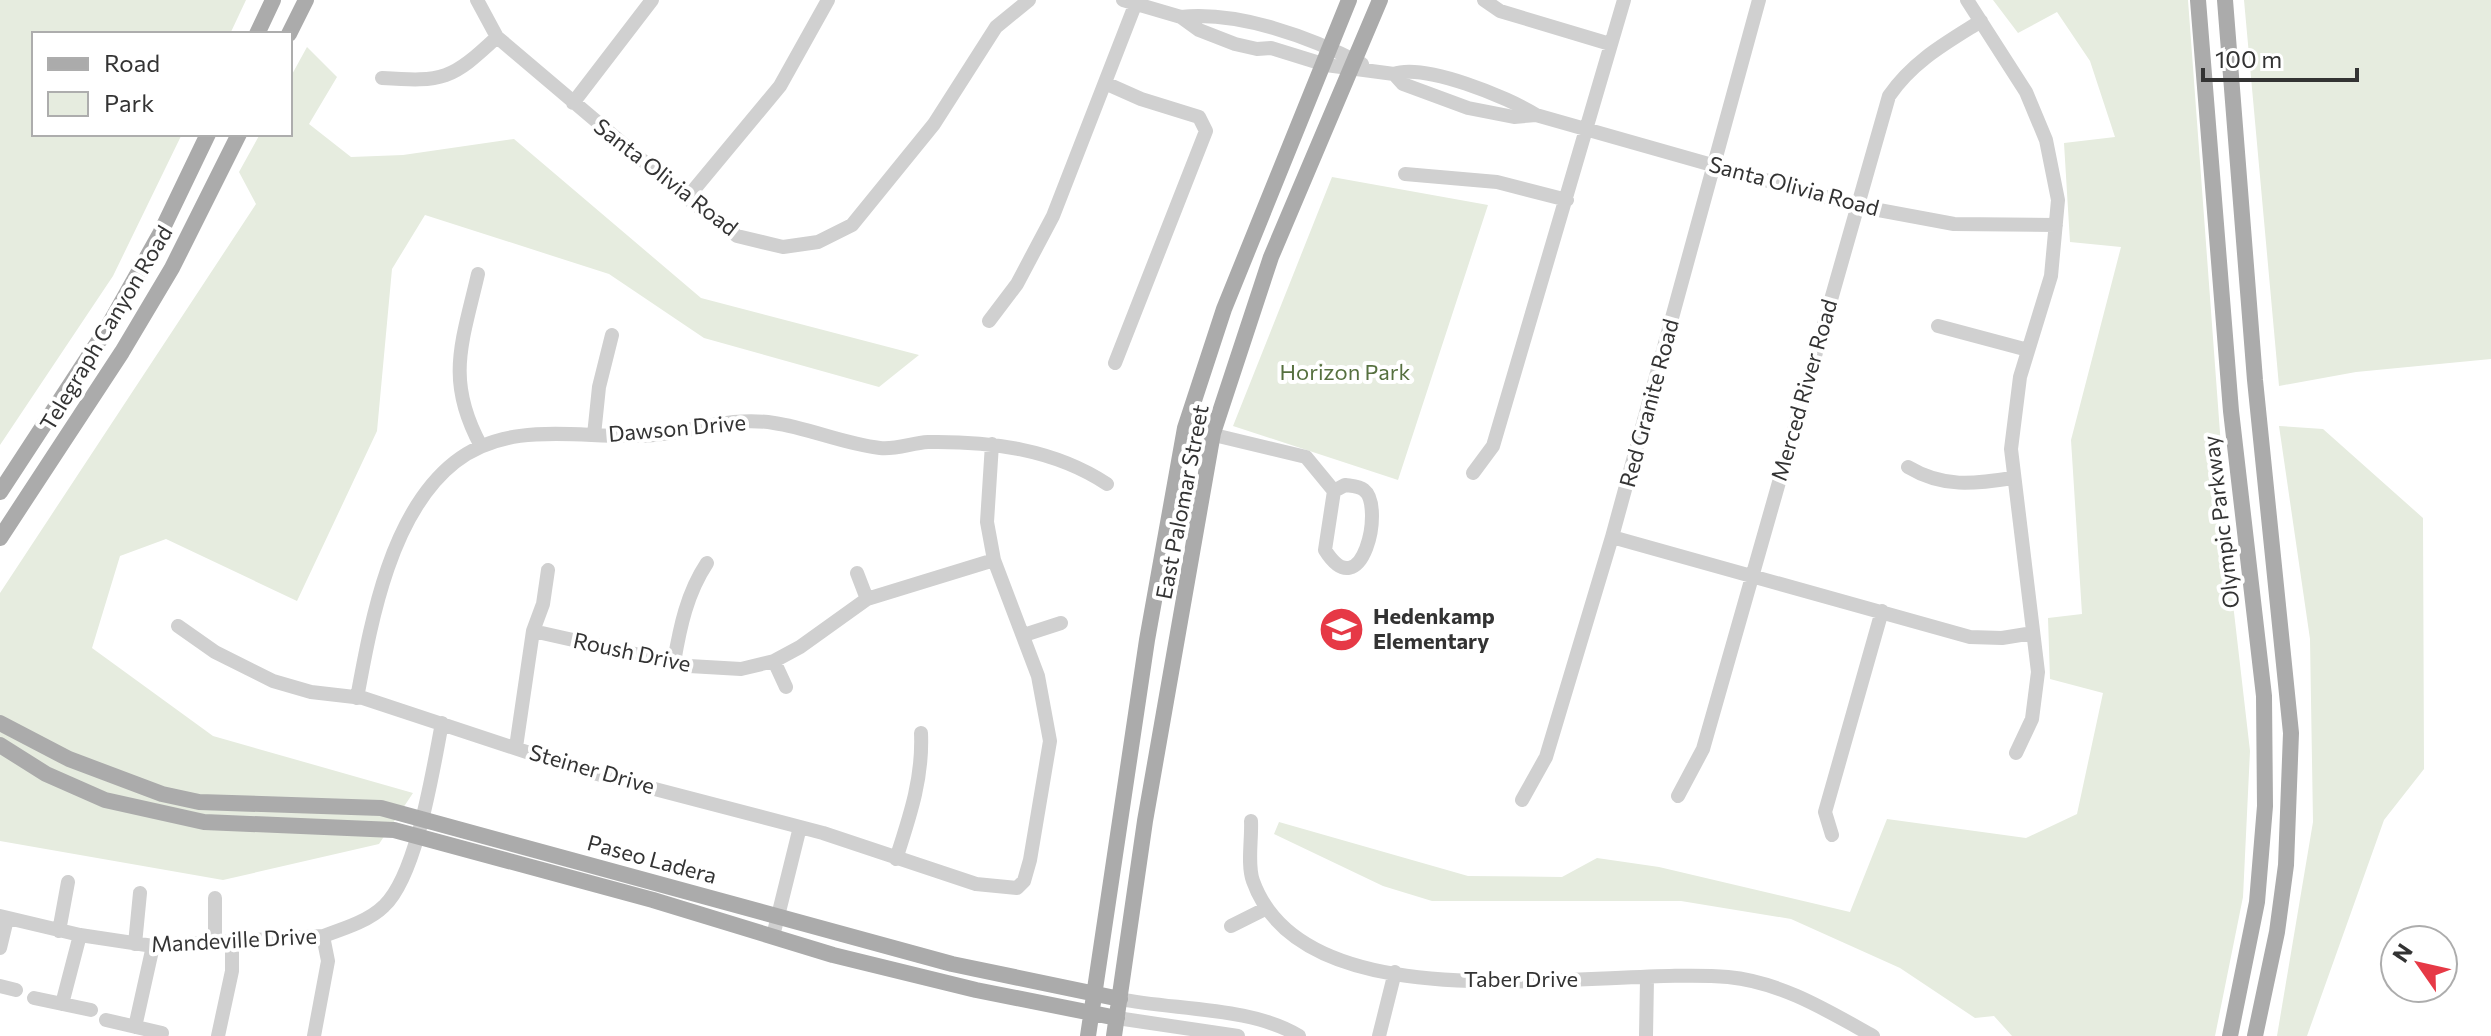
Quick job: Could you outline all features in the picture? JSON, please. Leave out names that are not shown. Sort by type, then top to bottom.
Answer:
[{"type":"main road","points":[[258,32],[273,0]]},
{"type":"main road","points":[[290,32],[306,0]]},
{"type":"main road","name":"East Palomar Street","points":[[1088,1036],[1147,640],[1185,428],[1255,230],[1329,58],[1349,0]]},
{"type":"main road","name":"East Palomar Street","points":[[1114,1036],[1145,821],[1213,433],[1271,257],[1380,0]]},
{"type":"main road","name":"Olympic Parkway","points":[[2198,0],[2231,411],[2264,696],[2265,806],[2257,902],[2230,1036]]},
{"type":"main road","points":[[2225,0],[2258,408],[2290,702],[2286,865],[2277,932],[2255,1036]]},
{"type":"main road","name":"Telegraph Canyon Road","points":[[0,492],[106,330],[160,234],[207,136]]},
{"type":"main road","name":"Telegraph Canyon Road","points":[[0,538],[165,280],[238,136]]},
{"type":"main road","points":[[2231,411],[2258,408]]},
{"type":"main road","name":"Paseo Ladera","points":[[0,723],[93,770],[162,794],[199,802],[381,808],[419,827],[773,936],[932,980],[1117,1018]]},
{"type":"main road","name":"Paseo Ladera","points":[[0,745],[46,774],[105,800],[204,822],[394,830],[419,827],[777,916],[952,964],[1120,999]]},
{"type":"street","name":"Santa Olivia Road","points":[[477,0],[497,37],[727,230],[760,244],[795,247],[840,233],[871,203],[934,124],[996,27],[1029,0]]},
{"type":"street","points":[[573,103],[652,0]]},
{"type":"street","points":[[687,198],[780,86],[828,0]]},
{"type":"street","points":[[1484,0],[1500,11],[1610,44]]},
{"type":"street","points":[[1473,473],[1493,446],[1624,0]]},
{"type":"street","name":"Red Granite Road","points":[[1522,800],[1546,757],[1612,537],[1759,0]]},
{"type":"street","points":[[1967,0],[2026,92],[2040,123],[2058,200],[2051,276],[2014,409],[2011,449],[2013,478],[2038,692],[2032,719],[2016,753]]},
{"type":"street","name":"Santa Olivia Road","points":[[1132,1],[1181,17],[1199,30],[1235,44],[1329,58]]},
{"type":"street","points":[[989,321],[1010,297],[1046,232],[1105,83],[1132,1]]},
{"type":"street","name":"Santa Olivia Road","points":[[1181,17],[1205,15],[1230,18],[1352,65],[1394,74],[1407,69],[1442,80],[1463,80],[1536,115],[1857,206],[1954,224],[2056,225]]},
{"type":"street","name":"Merced River Road","points":[[1678,796],[1703,749],[1889,96],[1905,73],[1981,21]]},
{"type":"street","points":[[382,78],[443,79],[466,66],[497,37]]},
{"type":"street","name":"Santa Olivia Road","points":[[1394,74],[1403,84],[1468,108],[1514,117],[1536,115]]},
{"type":"street","points":[[1105,83],[1141,99],[1199,117],[1206,131],[1115,363]]},
{"type":"street","points":[[1405,174],[1497,182],[1567,200]]},
{"type":"street","points":[[478,274],[457,381],[464,415],[481,446]]},
{"type":"street","points":[[1938,326],[2028,350]]},
{"type":"street","points":[[594,435],[599,387],[612,335]]},
{"type":"street","name":"Dawson Drive","points":[[357,698],[371,622],[398,545],[433,483],[455,462],[481,446],[536,433],[672,433],[737,420],[776,423],[882,448],[923,442],[992,444],[1067,462],[1107,484]]},
{"type":"street","points":[[1185,428],[1306,457],[1334,491],[1325,550],[1334,565],[1344,569],[1358,564],[1364,556],[1373,504],[1364,489],[1357,486],[1345,485],[1334,491]]},
{"type":"street","points":[[992,444],[987,522],[994,560],[1024,635],[1061,623]]},
{"type":"street","points":[[1908,467],[1928,480],[1957,485],[2013,478]]},
{"type":"street","points":[[1612,537],[1970,637],[2002,638],[2033,633]]},
{"type":"street","name":"Roush Drive","points":[[533,631],[689,666],[741,669],[774,661],[867,599],[994,560]]},
{"type":"street","points":[[674,662],[681,625],[695,581],[707,563]]},
{"type":"street","points":[[516,747],[533,631],[543,604],[548,570]]},
{"type":"street","points":[[857,573],[867,599]]},
{"type":"street","points":[[1832,835],[1825,812],[1882,611]]},
{"type":"street","name":"Steiner Drive","points":[[178,626],[215,652],[273,681],[311,692],[357,698],[578,769],[800,827],[976,884],[1017,888],[1024,881],[1030,860],[1050,741],[1038,676],[1024,635]]},
{"type":"street","points":[[774,661],[786,687]]},
{"type":"street","name":"Mandeville Drive","points":[[4,918],[80,935],[153,946],[323,936],[386,905],[402,878],[419,827],[442,723]]},
{"type":"street","points":[[896,859],[918,792],[922,767],[921,733]]},
{"type":"street","name":"Taber Drive","points":[[1251,821],[1252,879],[1267,908],[1294,938],[1324,956],[1354,967],[1504,982],[1727,977],[1756,982],[1825,1008],[1844,1029],[1873,1036]]},
{"type":"street","points":[[773,936],[800,827]]},
{"type":"street","points":[[59,931],[68,882]]},
{"type":"street","points":[[135,944],[140,893]]},
{"type":"street","points":[[215,898],[215,944]]},
{"type":"street","points":[[1231,926],[1267,908]]},
{"type":"street","points":[[0,948],[4,918]]},
{"type":"street","points":[[62,1004],[80,935]]},
{"type":"street","points":[[314,1036],[328,961],[323,936]]},
{"type":"street","points":[[218,1036],[232,971],[232,942]]},
{"type":"street","points":[[135,1027],[153,946]]},
{"type":"street","points":[[1379,1036],[1395,972]]},
{"type":"street","points":[[1646,1036],[1647,979]]},
{"type":"street","points":[[0,986],[16,990]]},
{"type":"street","points":[[34,998],[91,1010]]},
{"type":"street","name":"Paseo Ladera","points":[[1120,999],[1225,1014],[1278,1026],[1299,1036]]},
{"type":"street","name":"Paseo Ladera","points":[[1117,1018],[1238,1036]]},
{"type":"street","points":[[106,1020],[162,1033]]},
{"type":"green space","points":[[0,0],[246,0],[231,32],[32,32],[32,136],[181,136],[113,276],[0,445]]},
{"type":"green space","points":[[1993,0],[2188,0],[2232,595],[2250,751],[2243,897],[2215,1036],[2012,1036],[1994,1016],[1975,1018],[1900,968],[1791,919],[1681,901],[1432,901],[1383,886],[1274,834],[1279,822],[1468,876],[1562,877],[1597,858],[1659,867],[1850,912],[1887,819],[2026,838],[2077,814],[2103,693],[2050,679],[2048,618],[2082,614],[2071,440],[2121,247],[2070,242],[2064,143],[2115,137],[2090,61],[2057,12],[2018,33]]},
{"type":"green space","points":[[2244,0],[2491,0],[2491,359],[2356,372],[2279,386]]},
{"type":"green space","points":[[307,47],[337,77],[309,124],[351,157],[403,155],[514,139],[701,298],[919,355],[879,387],[704,338],[609,274],[425,215],[392,269],[377,431],[297,601],[166,539],[120,556],[92,648],[213,736],[413,793],[379,844],[223,880],[0,841],[0,593],[256,204],[239,172],[259,136],[292,136],[292,74]]},
{"type":"green space","name":"Horizon Park","points":[[1332,177],[1488,205],[1398,480],[1233,426]]},
{"type":"green space","points":[[2279,426],[2323,429],[2423,518],[2424,769],[2384,820],[2307,1036],[2277,1036],[2313,822],[2310,639]]},
{"type":"place","name":"Hedenkamp Elementary","points":[[1342,629]]}]
